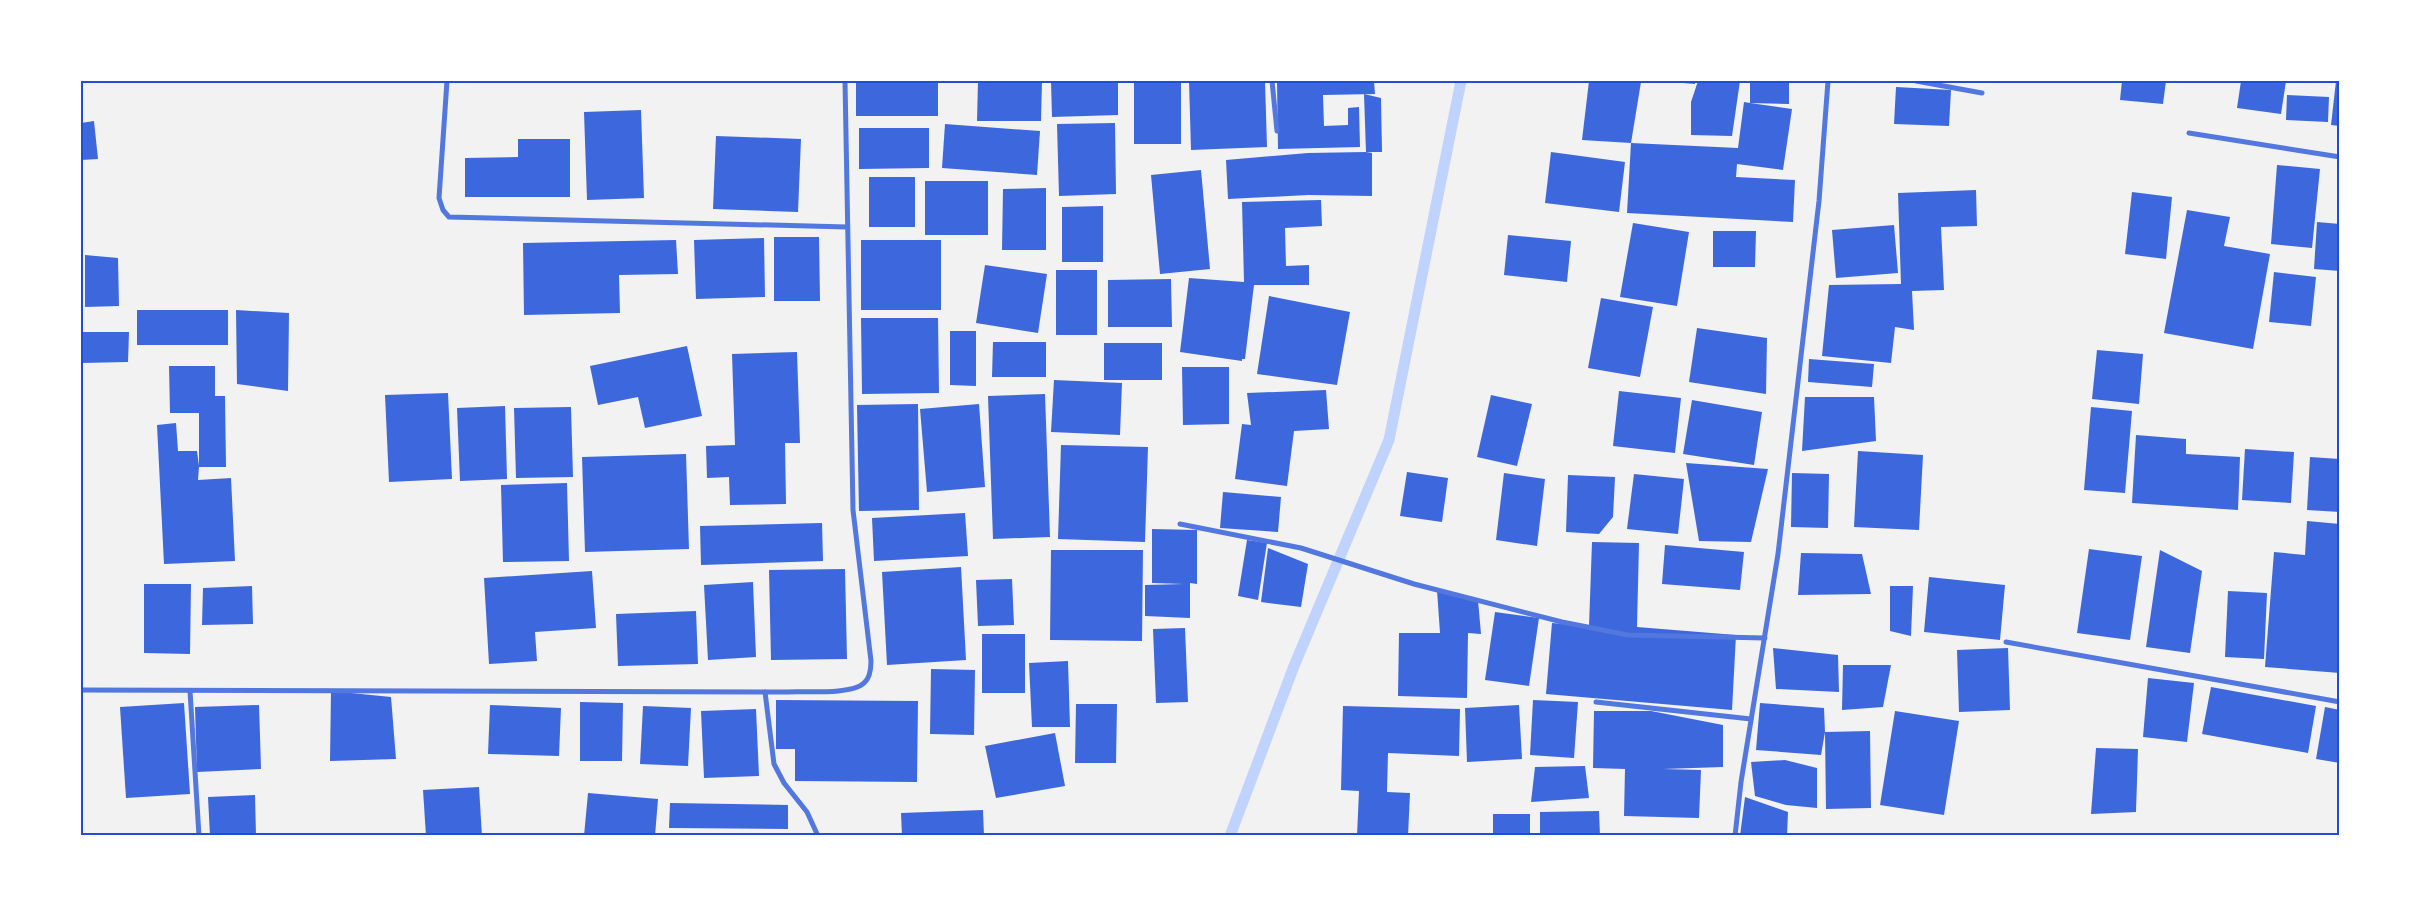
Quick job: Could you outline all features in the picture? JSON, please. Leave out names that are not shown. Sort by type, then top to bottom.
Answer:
[{"type":"street","points":[[447,81],[440,198],[443,210],[449,217],[847,227]]},
{"type":"street","points":[[81,690],[765,692],[854,690],[865,683],[871,672],[872,661],[853,510],[845,81]]},
{"type":"street","points":[[1272,81],[1276,131]]},
{"type":"street","points":[[1735,836],[1751,719],[1778,554],[1819,201],[1828,81]]},
{"type":"street","points":[[1916,81],[1982,93]]},
{"type":"street","points":[[2189,133],[2340,158]]},
{"type":"street","points":[[1180,524],[1301,548],[1414,584],[1562,622],[1628,635],[1765,638]]},
{"type":"street","points":[[2006,642],[2340,702]]},
{"type":"street","points":[[190,691],[199,836]]},
{"type":"street","points":[[765,692],[774,764],[784,783],[808,812],[818,836]]},
{"type":"street","points":[[1596,702],[1751,719]]},
{"type":"building","points":[[856,81],[938,81],[938,116],[856,116]]},
{"type":"building","points":[[978,81],[1042,81],[1041,121],[977,121]]},
{"type":"building","points":[[1051,81],[1118,81],[1118,115],[1052,117]]},
{"type":"building","points":[[1134,81],[1181,81],[1181,144],[1134,144]]},
{"type":"building","points":[[1189,81],[1265,81],[1267,147],[1191,150]]},
{"type":"building","points":[[1277,81],[1374,81],[1375,94],[1323,95],[1324,126],[1348,125],[1348,108],[1359,107],[1360,147],[1278,149]]},
{"type":"building","points":[[1589,81],[1641,82],[1631,143],[1582,140]]},
{"type":"building","points":[[1659,81],[1695,81],[1695,84]]},
{"type":"building","points":[[1698,81],[1740,81],[1732,136],[1691,135],[1691,102]]},
{"type":"building","points":[[1750,81],[1789,81],[1789,104],[1750,103]]},
{"type":"building","points":[[2122,81],[2166,81],[2163,104],[2120,100]]},
{"type":"building","points":[[2241,81],[2286,81],[2281,114],[2237,108]]},
{"type":"building","points":[[2336,81],[2340,81],[2340,126],[2331,125]]},
{"type":"building","points":[[1896,87],[1951,90],[1949,126],[1894,124]]},
{"type":"building","points":[[1364,94],[1381,98],[1382,152],[1366,152]]},
{"type":"building","points":[[2287,95],[2329,97],[2328,122],[2286,120]]},
{"type":"building","points":[[1744,102],[1792,109],[1783,170],[1737,164],[1736,177],[1795,180],[1793,222],[1627,213],[1631,143],[1738,148]]},
{"type":"building","points":[[641,110],[644,198],[587,200],[584,112]]},
{"type":"building","points":[[94,121],[98,159],[81,160],[81,123]]},
{"type":"building","points":[[1115,123],[1116,194],[1059,196],[1057,124]]},
{"type":"building","points":[[945,124],[1040,131],[1037,175],[942,168]]},
{"type":"building","points":[[859,128],[929,128],[929,168],[859,169]]},
{"type":"building","points":[[716,136],[801,139],[798,212],[713,209]]},
{"type":"building","points":[[518,139],[570,139],[570,197],[465,197],[465,158],[518,157]]},
{"type":"building","points":[[1551,152],[1625,162],[1619,212],[1545,203]]},
{"type":"building","points":[[1308,153],[1372,153],[1372,196],[1308,195],[1228,199],[1226,160]]},
{"type":"building","points":[[2277,165],[2320,169],[2312,248],[2271,244]]},
{"type":"building","points":[[1201,170],[1210,269],[1160,274],[1151,175]]},
{"type":"building","points":[[869,177],[915,177],[915,227],[869,227]]},
{"type":"building","points":[[925,181],[988,181],[988,235],[925,235]]},
{"type":"building","points":[[1046,188],[1046,250],[1002,250],[1003,189]]},
{"type":"building","points":[[1976,190],[1977,226],[1941,227],[1944,290],[1912,291],[1914,330],[1895,327],[1891,363],[1822,356],[1829,285],[1901,284],[1898,193]]},
{"type":"building","points":[[2132,192],[2172,197],[2166,259],[2125,254]]},
{"type":"building","points":[[1321,200],[1322,226],[1285,228],[1286,266],[1309,265],[1309,285],[1254,285],[1245,359],[1242,359],[1242,361],[1180,352],[1189,278],[1244,282],[1242,202]]},
{"type":"building","points":[[1103,206],[1103,262],[1062,262],[1062,207]]},
{"type":"building","points":[[2187,210],[2230,217],[2224,246],[2270,254],[2253,349],[2164,333]]},
{"type":"building","points":[[2317,222],[2340,224],[2340,271],[2314,269]]},
{"type":"building","points":[[1633,223],[1689,232],[1677,306],[1620,297]]},
{"type":"building","points":[[1894,225],[1898,273],[1836,278],[1832,230]]},
{"type":"building","points":[[1713,231],[1756,231],[1755,267],[1713,267]]},
{"type":"building","points":[[1508,235],[1571,241],[1567,282],[1504,275]]},
{"type":"building","points":[[774,237],[819,237],[820,301],[774,301]]},
{"type":"building","points":[[764,238],[765,297],[696,299],[694,240]]},
{"type":"building","points":[[676,240],[678,274],[619,275],[620,313],[524,315],[523,243]]},
{"type":"building","points":[[861,240],[941,240],[941,310],[861,310]]},
{"type":"building","points":[[85,255],[118,258],[119,306],[85,307]]},
{"type":"building","points":[[985,265],[1047,274],[1038,333],[976,323]]},
{"type":"building","points":[[1056,270],[1097,270],[1097,335],[1056,335]]},
{"type":"building","points":[[2274,272],[2316,277],[2311,326],[2269,322]]},
{"type":"building","points":[[1171,279],[1172,327],[1108,327],[1108,280]]},
{"type":"building","points":[[1269,296],[1350,312],[1337,385],[1257,374]]},
{"type":"building","points":[[1601,298],[1653,307],[1640,377],[1588,368]]},
{"type":"building","points":[[137,310],[228,310],[228,345],[137,345]]},
{"type":"building","points":[[236,310],[289,313],[288,391],[237,384]]},
{"type":"building","points":[[861,318],[938,318],[939,393],[862,394]]},
{"type":"building","points":[[1697,328],[1767,338],[1766,394],[1689,382]]},
{"type":"building","points":[[950,331],[976,331],[976,386],[950,385]]},
{"type":"building","points":[[81,332],[129,332],[128,362],[81,363]]},
{"type":"building","points":[[993,342],[1046,342],[1046,377],[992,377]]},
{"type":"building","points":[[1104,343],[1162,343],[1162,380],[1104,380]]},
{"type":"building","points":[[687,346],[702,416],[645,428],[638,397],[598,405],[590,366]]},
{"type":"building","points":[[2097,350],[2143,354],[2139,404],[2092,399]]},
{"type":"building","points":[[797,352],[800,443],[785,443],[786,504],[730,505],[729,477],[707,478],[706,446],[735,445],[732,354]]},
{"type":"building","points":[[1809,359],[1874,364],[1872,387],[1808,382]]},
{"type":"building","points":[[169,366],[215,366],[215,396],[225,396],[226,467],[199,467],[198,480],[231,478],[235,561],[164,564],[157,425],[176,423],[178,451],[197,451],[199,466],[199,413],[170,413]]},
{"type":"building","points":[[1182,367],[1229,367],[1229,424],[1183,425]]},
{"type":"building","points":[[1054,380],[1122,383],[1120,435],[1051,432]]},
{"type":"building","points":[[1326,390],[1329,429],[1294,431],[1287,486],[1235,479],[1242,424],[1251,425],[1247,393]]},
{"type":"building","points":[[1619,391],[1681,398],[1675,453],[1613,446]]},
{"type":"building","points":[[448,393],[452,479],[389,482],[385,395]]},
{"type":"building","points":[[1045,394],[1050,537],[993,539],[988,396]]},
{"type":"building","points":[[1491,395],[1532,404],[1517,466],[1477,457]]},
{"type":"building","points":[[1805,397],[1874,397],[1876,441],[1802,451]]},
{"type":"building","points":[[1692,400],[1762,412],[1754,465],[1683,454]]},
{"type":"building","points":[[918,404],[919,510],[859,511],[857,405]]},
{"type":"building","points":[[979,404],[985,487],[927,492],[920,409]]},
{"type":"building","points":[[505,406],[507,479],[460,481],[457,408]]},
{"type":"building","points":[[571,407],[573,477],[516,478],[514,408]]},
{"type":"building","points":[[2091,407],[2132,411],[2125,493],[2084,490]]},
{"type":"building","points":[[2136,435],[2186,439],[2186,454],[2240,457],[2238,510],[2132,503]]},
{"type":"building","points":[[1061,445],[1148,447],[1145,542],[1058,539]]},
{"type":"building","points":[[2245,449],[2294,452],[2291,503],[2242,500]]},
{"type":"building","points":[[1858,451],[1923,455],[1919,530],[1854,527]]},
{"type":"building","points":[[686,454],[689,549],[585,552],[582,457]]},
{"type":"building","points":[[2310,457],[2340,459],[2340,512],[2307,510]]},
{"type":"building","points":[[1686,463],[1768,469],[1751,542],[1699,541]]},
{"type":"building","points":[[1407,472],[1448,478],[1442,522],[1400,516]]},
{"type":"building","points":[[1504,473],[1545,479],[1537,546],[1496,540]]},
{"type":"building","points":[[1792,473],[1829,474],[1828,528],[1791,527]]},
{"type":"building","points":[[1634,474],[1684,479],[1678,534],[1627,529]]},
{"type":"building","points":[[1568,475],[1615,477],[1613,517],[1599,534],[1566,532]]},
{"type":"building","points":[[567,483],[569,561],[503,562],[501,485]]},
{"type":"building","points":[[1223,492],[1281,497],[1278,532],[1220,528]]},
{"type":"building","points":[[965,513],[968,556],[874,561],[872,518]]},
{"type":"building","points":[[2307,521],[2340,524],[2340,673],[2265,667],[2274,552],[2305,555]]},
{"type":"building","points":[[822,523],[823,561],[701,565],[700,526]]},
{"type":"building","points":[[1152,529],[1197,530],[1197,584],[1190,583],[1190,618],[1145,616],[1145,585],[1184,584],[1152,583]]},
{"type":"building","points":[[1247,540],[1267,543],[1258,600],[1238,596]]},
{"type":"building","points":[[1592,542],[1639,543],[1637,627],[1736,635],[1732,710],[1546,694],[1552,623],[1589,626]]},
{"type":"building","points":[[1665,545],[1744,552],[1740,590],[1662,584]]},
{"type":"building","points":[[1268,548],[1308,564],[1301,607],[1261,602]]},
{"type":"building","points":[[2089,549],[2142,556],[2130,640],[2077,633]]},
{"type":"building","points":[[1051,550],[1143,550],[1142,641],[1050,640]]},
{"type":"building","points":[[2160,550],[2202,571],[2190,653],[2146,647]]},
{"type":"building","points":[[1801,553],[1862,554],[1871,594],[1798,595]]},
{"type":"building","points":[[961,567],[966,660],[887,665],[882,572]]},
{"type":"building","points":[[845,569],[847,659],[771,660],[769,570]]},
{"type":"building","points":[[592,571],[596,628],[535,632],[537,661],[489,664],[484,578]]},
{"type":"building","points":[[1929,577],[2005,585],[2000,640],[1924,632]]},
{"type":"building","points":[[1012,579],[1014,625],[978,626],[976,580]]},
{"type":"building","points":[[753,582],[756,657],[708,660],[704,585]]},
{"type":"building","points":[[144,584],[191,584],[190,654],[144,653]]},
{"type":"building","points":[[252,586],[253,624],[202,625],[203,588]]},
{"type":"building","points":[[1890,586],[1913,586],[1911,636],[1890,631]]},
{"type":"building","points":[[1437,590],[1478,600],[1481,634],[1468,633],[1467,698],[1398,696],[1399,633],[1440,633]]},
{"type":"building","points":[[2228,591],[2267,593],[2264,659],[2225,657]]},
{"type":"building","points":[[696,611],[698,664],[618,666],[616,614]]},
{"type":"building","points":[[1495,612],[1539,618],[1529,686],[1485,680]]},
{"type":"building","points":[[1185,628],[1188,702],[1156,703],[1153,629]]},
{"type":"building","points":[[982,634],[1025,634],[1025,693],[982,693]]},
{"type":"building","points":[[1773,648],[1838,655],[1839,692],[1776,689]]},
{"type":"building","points":[[2008,648],[2010,710],[1959,712],[1957,650]]},
{"type":"building","points":[[1068,661],[1070,727],[1032,727],[1029,663]]},
{"type":"building","points":[[1843,665],[1891,665],[1883,707],[1842,710]]},
{"type":"building","points":[[931,669],[975,670],[974,735],[930,734]]},
{"type":"building","points":[[2148,678],[2194,683],[2187,742],[2143,737]]},
{"type":"building","points":[[2211,687],[2316,706],[2308,753],[2202,734]]},
{"type":"building","points":[[331,691],[391,697],[396,759],[330,761]]},
{"type":"building","points":[[776,700],[918,701],[917,782],[795,781],[795,749],[776,749]]},
{"type":"building","points":[[1533,700],[1578,702],[1574,758],[1530,755]]},
{"type":"building","points":[[580,702],[623,703],[622,761],[580,761]]},
{"type":"building","points":[[184,703],[190,794],[126,798],[120,707]]},
{"type":"building","points":[[1760,703],[1824,708],[1825,732],[1821,755],[1756,750]]},
{"type":"building","points":[[1076,704],[1117,704],[1116,763],[1075,763]]},
{"type":"building","points":[[259,705],[261,769],[197,772],[195,707]]},
{"type":"building","points":[[490,705],[561,708],[559,756],[488,754]]},
{"type":"building","points":[[1519,705],[1522,759],[1467,762],[1465,708]]},
{"type":"building","points":[[643,706],[691,708],[688,766],[640,764]]},
{"type":"building","points":[[1343,706],[1460,709],[1459,756],[1388,753],[1387,792],[1410,793],[1408,836],[1357,836],[1359,791],[1341,790]]},
{"type":"building","points":[[2325,707],[2340,710],[2340,763],[2316,759]]},
{"type":"building","points":[[756,709],[759,776],[704,778],[701,711]]},
{"type":"building","points":[[1594,711],[1651,711],[1723,725],[1723,767],[1663,769],[1701,770],[1699,818],[1624,816],[1625,769],[1593,768]]},
{"type":"building","points":[[1895,711],[1959,721],[1944,815],[1880,805]]},
{"type":"building","points":[[1870,731],[1871,808],[1826,809],[1825,732]]},
{"type":"building","points":[[1055,733],[1065,786],[996,798],[985,746]]},
{"type":"building","points":[[2096,748],[2138,749],[2136,812],[2091,814]]},
{"type":"building","points":[[1785,760],[1817,768],[1817,808],[1786,805],[1755,796],[1751,762]]},
{"type":"building","points":[[1585,766],[1589,798],[1531,802],[1535,767]]},
{"type":"building","points":[[479,787],[482,836],[426,836],[423,790]]},
{"type":"building","points":[[588,793],[658,799],[655,836],[584,836]]},
{"type":"building","points":[[255,795],[256,836],[210,836],[208,797]]},
{"type":"building","points":[[1745,797],[1788,812],[1787,836],[1740,836]]},
{"type":"building","points":[[670,803],[788,805],[788,829],[669,828]]},
{"type":"building","points":[[983,810],[984,836],[902,836],[901,813]]},
{"type":"building","points":[[1599,811],[1600,836],[1540,836],[1540,812]]},
{"type":"building","points":[[1493,814],[1530,814],[1530,836],[1493,836]]},
{"type":"waterway","points":[[1230,836],[1294,666],[1389,440],[1461,81]]}]
